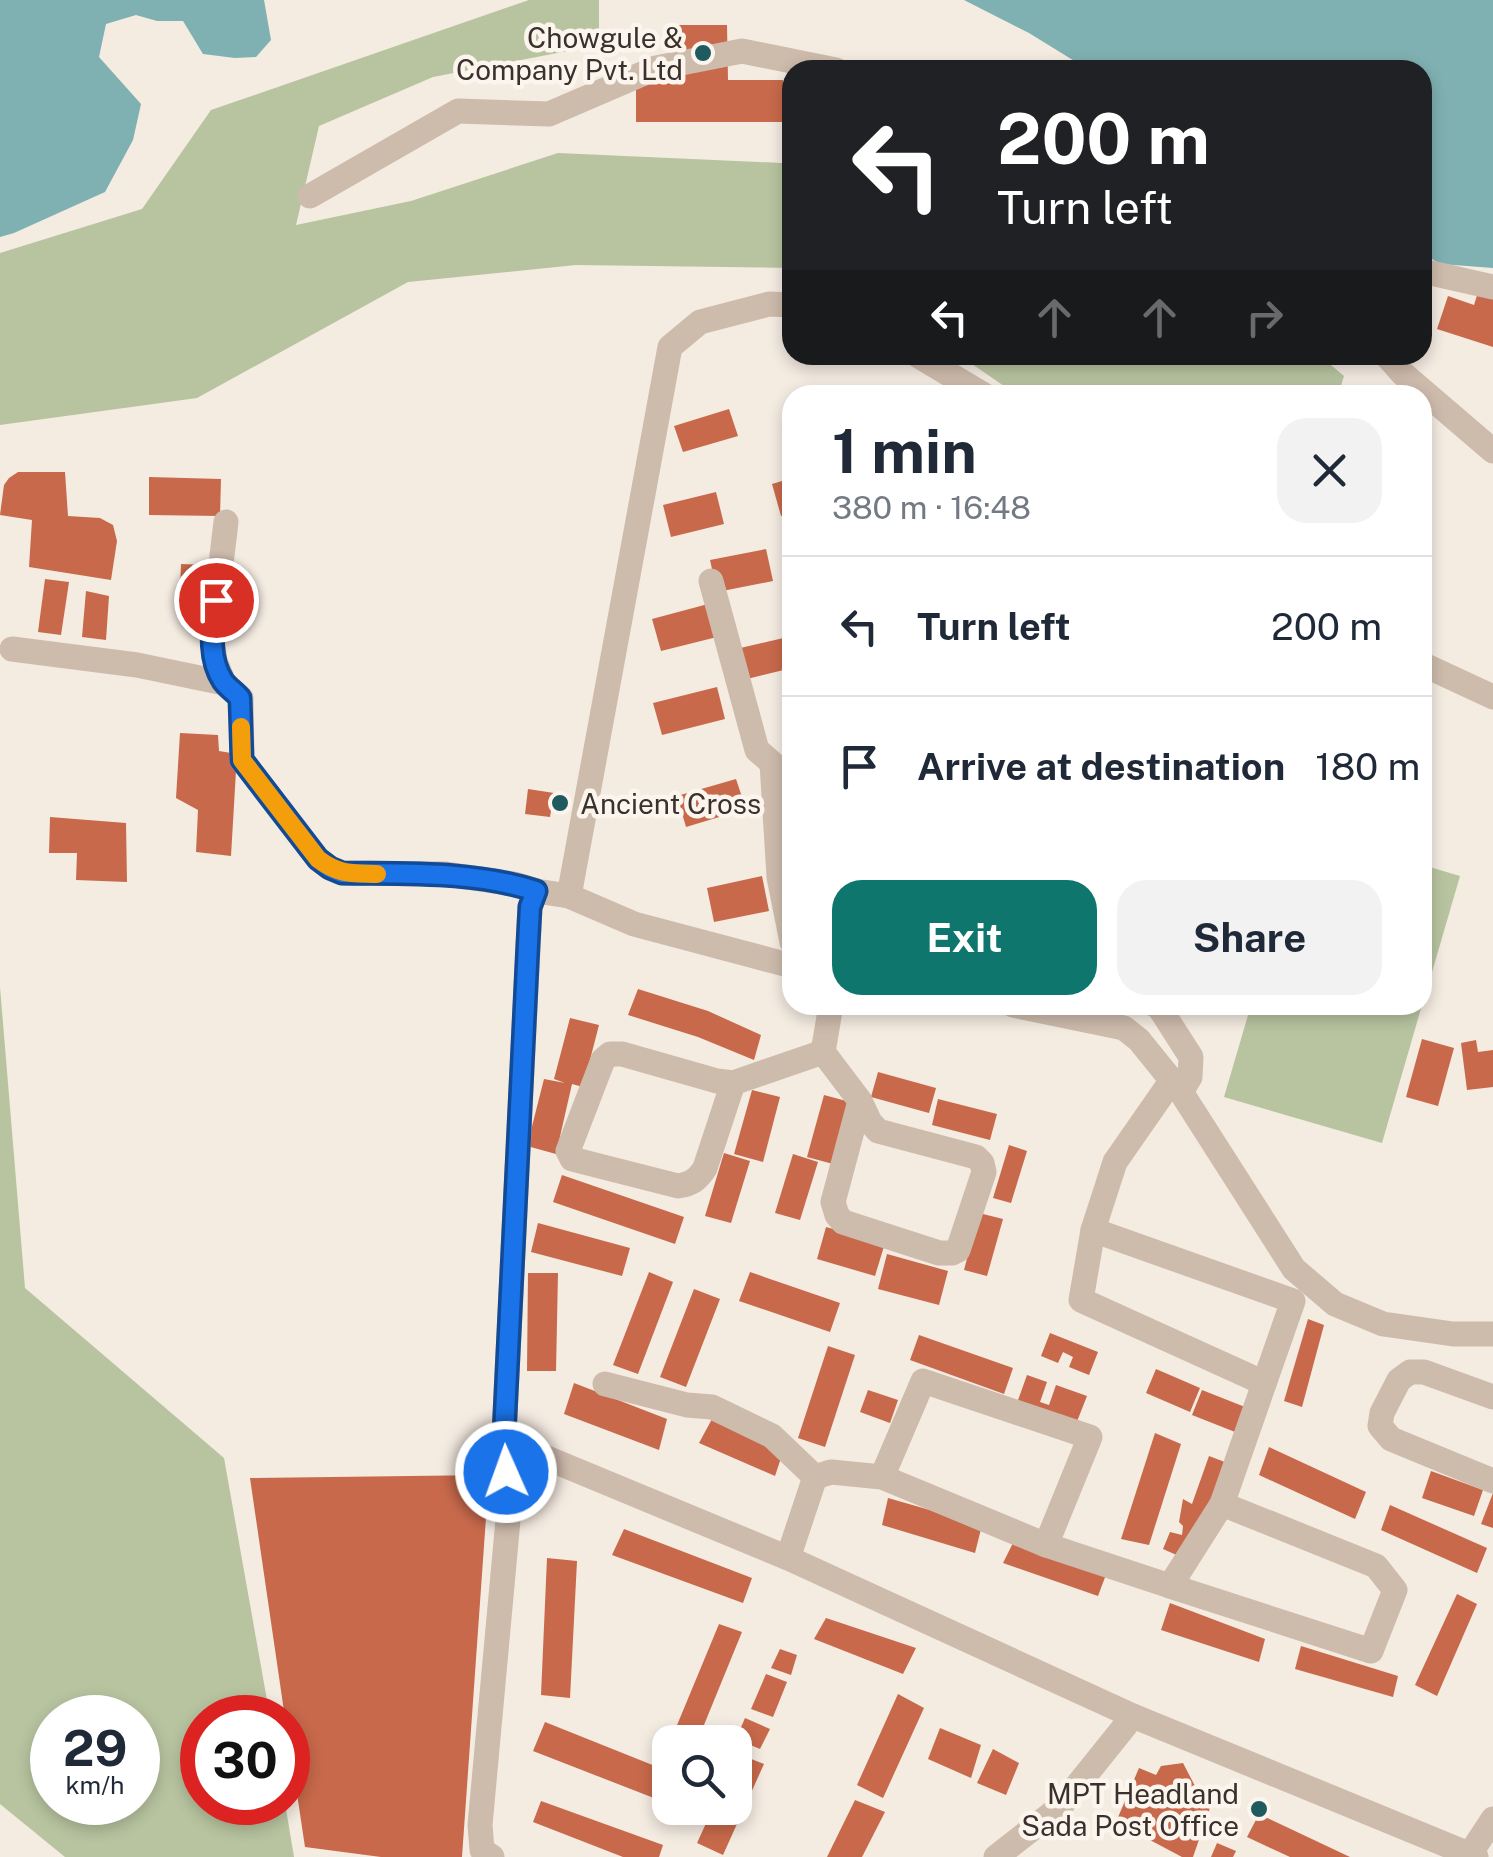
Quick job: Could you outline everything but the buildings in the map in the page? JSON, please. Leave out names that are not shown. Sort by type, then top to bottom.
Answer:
[{"type":"street","points":[[310,196],[458,111],[549,114],[656,68],[742,51],[787,60]]},
{"type":"street","points":[[1432,274],[1493,288]]},
{"type":"street","points":[[569,896],[670,347],[700,322],[782,304]]},
{"type":"street","points":[[934,365],[967,385]]},
{"type":"street","points":[[1395,365],[1417,385]]},
{"type":"street","points":[[1432,398],[1493,451]]},
{"type":"street","points":[[226,522],[212,639],[215,662],[224,684],[240,698],[242,760],[318,859],[342,873],[446,874],[569,896],[634,924],[782,963]]},
{"type":"street","points":[[711,581],[757,750],[782,761]]},
{"type":"street","points":[[12,648],[137,665],[224,684]]},
{"type":"street","points":[[1432,669],[1493,697]]},
{"type":"street","points":[[492,1857],[482,1850],[480,1825],[508,1510],[504,1435],[530,907],[536,891]]},
{"type":"street","points":[[829,1015],[823,1052],[860,1101],[878,1131],[976,1157],[982,1163],[984,1172],[958,1250],[938,1252],[843,1222],[837,1214],[832,1202],[860,1101]]},
{"type":"street","points":[[1061,1015],[1124,1028],[1139,1040],[1177,1086],[1294,1269],[1335,1304],[1382,1324],[1453,1334],[1493,1334]]},
{"type":"street","points":[[1124,1028],[1133,1015]]},
{"type":"street","points":[[1165,1015],[1191,1057],[1190,1078],[1177,1086],[1115,1162],[1094,1230],[1081,1300],[1264,1382]]},
{"type":"street","points":[[733,1083],[705,1168],[688,1184],[678,1186],[572,1158],[568,1151],[603,1060],[610,1054],[733,1083],[823,1052]]},
{"type":"street","points":[[1094,1230],[1293,1302],[1222,1504],[1170,1586]]},
{"type":"street","points":[[1493,1396],[1424,1372],[1410,1372],[1399,1380],[1380,1426],[1391,1439],[1493,1481]]},
{"type":"street","points":[[882,1477],[923,1381],[1090,1437],[1046,1544]]},
{"type":"street","points":[[605,1384],[686,1405],[712,1407],[772,1436],[815,1477]]},
{"type":"street","points":[[504,1435],[542,1456],[788,1558],[1133,1716],[1472,1856],[1493,1819]]},
{"type":"street","points":[[815,1477],[831,1472],[882,1477],[1046,1544],[1371,1651],[1394,1590],[1376,1566],[1222,1504]]},
{"type":"street","points":[[788,1558],[815,1477]]},
{"type":"street","points":[[996,1857],[1060,1807],[1133,1716]]},
{"type":"green space","points":[[529,0],[599,0],[599,45],[433,77],[319,126],[296,225],[411,201],[558,153],[782,163],[782,268],[576,265],[408,282],[197,398],[0,425],[0,253],[142,209],[211,110]]},
{"type":"green space","points":[[974,365],[1331,365],[1344,376],[1341,385],[1002,385]]},
{"type":"green space","points":[[1432,868],[1460,876],[1432,972]]},
{"type":"green space","points":[[0,987],[25,1288],[224,1458],[266,1695],[180,1695],[180,1825],[289,1825],[294,1857],[65,1857],[0,1804]]},
{"type":"green space","points":[[1248,1015],[1419,1015],[1382,1143],[1224,1097]]},
{"type":"water","points":[[0,0],[264,0],[271,40],[256,57],[235,58],[203,54],[183,21],[157,21],[136,15],[106,24],[99,57],[141,104],[133,140],[105,192],[0,237]]},
{"type":"water","points":[[964,0],[1493,0],[1493,268],[1441,264],[1432,259],[1432,60],[1073,60]]},
{"type":"slow traffic","points":[[241,727],[242,760],[318,859],[342,873],[377,874]]},
{"type":"place","name":"Chowgule & Company Pvt. Ltd","points":[[703,53]]},
{"type":"place","name":"Ancient Cross","points":[[560,803]]},
{"type":"place","name":"MPT Headland Sada Post Office","points":[[1259,1809]]},
{"type":"route","points":[[216,600],[212,639],[215,662],[224,684],[240,698],[242,760],[318,859],[342,873],[446,874],[536,891],[530,907],[528,944],[504,1435],[506,1472]]}]
